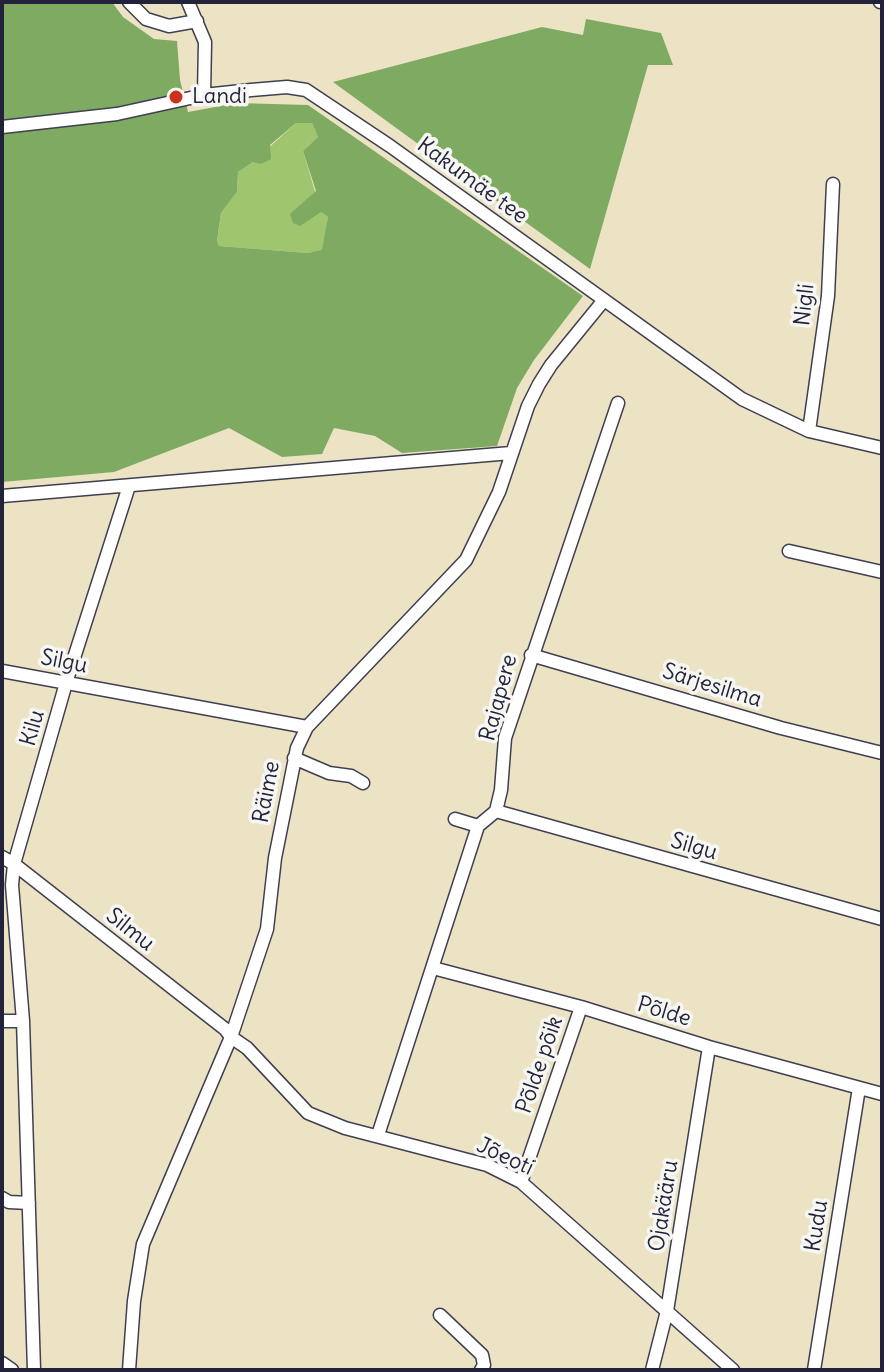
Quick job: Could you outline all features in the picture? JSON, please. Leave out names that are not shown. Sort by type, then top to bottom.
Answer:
[{"type":"street","points":[[129,2],[146,19],[169,26],[197,21]]},
{"type":"street","points":[[188,2],[205,42],[204,95]]},
{"type":"street","name":"Kakumäe tee","points":[[2,127],[117,114],[204,95],[287,87],[306,90],[390,146],[742,399],[809,431],[882,448]]},
{"type":"street","name":"Nigli","points":[[809,431],[828,296],[833,184]]},
{"type":"street","name":"Räime","points":[[129,1370],[134,1301],[147,1227],[231,1037],[267,929],[275,858],[294,758],[307,727],[466,560],[499,492],[528,406],[539,384],[604,300]]},
{"type":"street","name":"Rajapere","points":[[496,811],[505,738],[618,403]]},
{"type":"street","points":[[2,496],[511,453]]},
{"type":"street","name":"Kilu","points":[[34,1370],[23,1021],[12,885],[14,864],[66,683],[129,486]]},
{"type":"street","points":[[789,551],[882,572]]},
{"type":"street","name":"Särjesilma","points":[[531,655],[781,728],[882,753]]},
{"type":"street","name":"Silgu","points":[[2,671],[307,727]]},
{"type":"street","points":[[294,758],[363,783]]},
{"type":"street","points":[[378,1135],[478,826],[496,811]]},
{"type":"street","name":"Silgu","points":[[496,811],[882,919]]},
{"type":"street","points":[[455,819],[478,826]]},
{"type":"street","name":"Silmu","points":[[2,857],[225,1029],[231,1037]]},
{"type":"street","name":"Põlde","points":[[433,968],[581,1007],[709,1047],[882,1094]]},
{"type":"street","name":"Põlde põik","points":[[521,1182],[581,1007]]},
{"type":"street","points":[[2,1021],[23,1021]]},
{"type":"street","name":"Jõeoti","points":[[231,1037],[247,1048],[308,1113],[345,1128],[487,1165],[521,1182],[733,1370]]},
{"type":"street","name":"Ojakääru","points":[[652,1370],[667,1311],[709,1047]]},
{"type":"street","name":"Kudu","points":[[814,1370],[859,1088]]},
{"type":"street","points":[[2,1198],[9,1202],[29,1203]]},
{"type":"street","points":[[440,1315],[482,1355],[484,1365],[481,1370]]},
{"type":"street","points":[[2,1363],[12,1370]]},
{"type":"green space","points":[[2,2],[112,2],[123,17],[154,39],[177,41],[180,80],[188,112],[237,103],[308,105],[583,296],[534,360],[517,388],[497,446],[402,453],[375,436],[334,428],[322,454],[282,457],[229,428],[114,472],[2,482]],"holes":[[[296,123],[312,123],[318,137],[303,151],[316,191],[290,214],[293,223],[300,226],[321,212],[328,217],[322,250],[308,253],[219,246],[221,213],[237,192],[238,172],[253,162],[261,164],[271,159],[270,145]]]},
{"type":"green space","points":[[586,19],[661,33],[673,65],[648,65],[590,269],[333,82],[542,27],[583,35]]},
{"type":"green space","points":[[296,123],[312,123],[318,137],[303,151],[321,212],[328,217],[323,251],[308,253],[219,246],[221,213],[237,192],[238,172]]},
{"type":"place","name":"Landi","points":[[176,97]]}]
